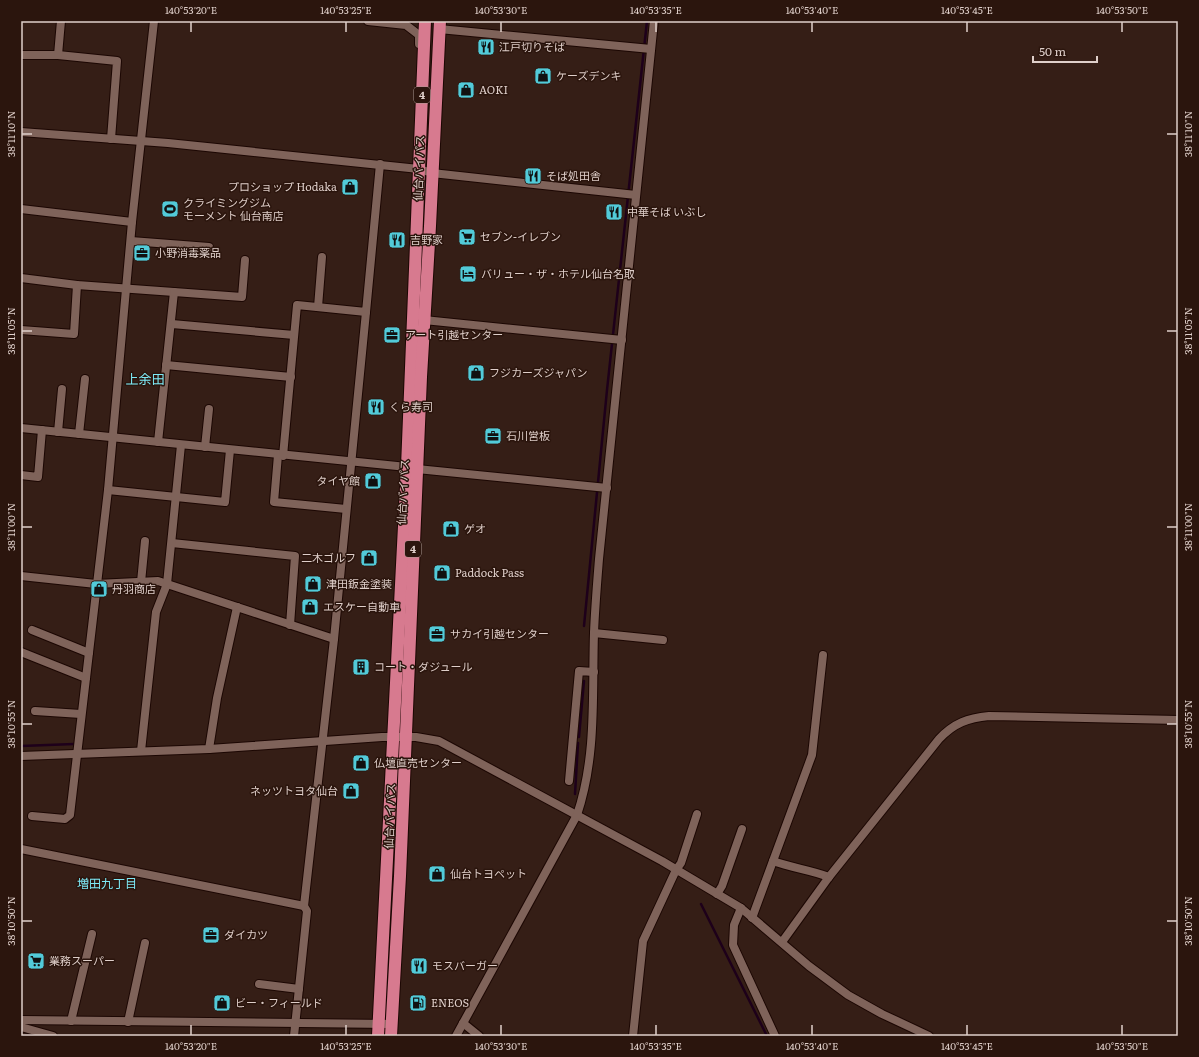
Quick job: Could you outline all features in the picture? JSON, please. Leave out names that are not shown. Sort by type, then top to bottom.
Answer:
[{"type":"highway","name":"仙台バイパス","points":[[391,1030],[400,737],[412,468],[419,169],[425,21]]},
{"type":"highway","name":"仙台バイパス","points":[[412,468],[424,320],[440,25]]},
{"type":"highway","name":"仙台バイパス","points":[[378,1030],[400,737]]},
{"type":"street","points":[[58,55],[61,21]]},
{"type":"street","points":[[32,816],[65,819],[70,815],[108,490],[132,222],[154,21]]},
{"type":"street","points":[[368,21],[396,22],[406,25],[419,35],[417,104],[421,132]]},
{"type":"street","points":[[456,1036],[577,815],[586,784],[590,762],[601,487],[646,49],[654,21]]},
{"type":"street","points":[[440,25],[646,49]]},
{"type":"street","points":[[21,55],[58,55],[118,61],[111,139]]},
{"type":"street","points":[[21,132],[141,141],[380,164],[419,169],[432,173],[631,194]]},
{"type":"street","points":[[294,1036],[307,911],[304,906],[334,639],[380,164]]},
{"type":"street","points":[[21,209],[132,222]]},
{"type":"street","points":[[131,240],[209,247]]},
{"type":"street","points":[[318,308],[322,258]]},
{"type":"street","points":[[21,278],[77,285],[242,297],[245,260]]},
{"type":"street","points":[[21,330],[74,334],[77,285]]},
{"type":"street","points":[[158,442],[166,364],[172,324],[174,292]]},
{"type":"street","points":[[346,509],[274,502],[291,377],[297,305],[366,312]]},
{"type":"street","points":[[424,320],[616,339]]},
{"type":"street","points":[[172,324],[294,335]]},
{"type":"street","points":[[166,364],[291,377]]},
{"type":"street","points":[[79,434],[85,379]]},
{"type":"street","points":[[58,432],[62,389]]},
{"type":"street","points":[[205,447],[209,409]]},
{"type":"street","points":[[21,428],[601,487]]},
{"type":"street","points":[[21,475],[38,477],[42,430]]},
{"type":"street","points":[[141,751],[156,612],[167,584],[181,445]]},
{"type":"street","points":[[108,490],[225,502],[230,450]]},
{"type":"street","points":[[141,582],[145,540]]},
{"type":"street","points":[[172,543],[295,556],[290,625]]},
{"type":"street","points":[[21,576],[96,584],[158,581],[334,639]]},
{"type":"street","points":[[209,749],[217,698],[237,607]]},
{"type":"street","points":[[32,630],[89,653]]},
{"type":"street","points":[[594,632],[663,640]]},
{"type":"street","points":[[21,652],[86,678]]},
{"type":"street","points":[[752,918],[812,755],[823,656]]},
{"type":"street","points":[[569,781],[579,671],[594,672]]},
{"type":"street","points":[[35,711],[82,714]]},
{"type":"street","points":[[782,942],[829,877],[939,739],[948,729],[960,721],[974,717],[989,716],[1178,720]]},
{"type":"street","points":[[21,756],[209,749],[400,737],[425,738],[439,741],[577,815],[741,908],[828,981],[848,995],[882,1014],[929,1036]]},
{"type":"street","points":[[633,1036],[643,941],[676,870],[681,863],[697,814]]},
{"type":"street","points":[[717,894],[722,886],[742,830]]},
{"type":"street","points":[[21,849],[304,906]]},
{"type":"street","points":[[773,861],[789,867],[807,869],[829,877]]},
{"type":"street","points":[[741,908],[734,926],[733,945],[774,1036]]},
{"type":"street","points":[[71,1021],[92,934]]},
{"type":"street","points":[[128,1022],[144,943]]},
{"type":"street","points":[[260,984],[299,989]]},
{"type":"street","points":[[21,1020],[295,1023],[391,1030]]},
{"type":"street","points":[[463,1023],[479,1036]]},
{"type":"street","points":[[21,1027],[53,1036]]},
{"type":"waterway","points":[[584,626],[607,390],[647,21]]},
{"type":"waterway","points":[[579,737],[584,681]]},
{"type":"waterway","points":[[575,794],[578,743]]},
{"type":"waterway","points":[[21,746],[74,744]]},
{"type":"waterway","points":[[701,904],[767,1036]]},
{"type":"place","name":"江戸切りそば","points":[[486,47]]},
{"type":"place","name":"ケーズデンキ","points":[[543,76]]},
{"type":"place","name":"AOKI","points":[[466,90]]},
{"type":"place","name":"そば処田舎","points":[[533,176]]},
{"type":"place","name":"プロショップ Hodaka","points":[[350,187]]},
{"type":"place","name":"クライミングジム モーメント 仙台南店","points":[[170,209]]},
{"type":"place","name":"中華そば いぶし","points":[[614,212]]},
{"type":"place","name":"セブン-イレブン","points":[[467,237]]},
{"type":"place","name":"吉野家","points":[[397,240]]},
{"type":"place","name":"小野消毒薬品","points":[[142,253]]},
{"type":"place","name":"バリュー・ザ・ホテル仙台名取","points":[[468,274]]},
{"type":"place","name":"アート引越センター","points":[[392,335]]},
{"type":"place","name":"フジカーズジャパン","points":[[476,373]]},
{"type":"place","name":"くら寿司","points":[[376,407]]},
{"type":"place","name":"石川営板","points":[[493,436]]},
{"type":"place","name":"タイヤ館","points":[[373,481]]},
{"type":"place","name":"ゲオ","points":[[451,529]]},
{"type":"place","name":"二木ゴルフ","points":[[369,558]]},
{"type":"place","name":"Paddock Pass","points":[[442,573]]},
{"type":"place","name":"津田鈑金塗装","points":[[313,584]]},
{"type":"place","name":"丹羽商店","points":[[99,589]]},
{"type":"place","name":"エスケー自動車","points":[[310,607]]},
{"type":"place","name":"サカイ引越センター","points":[[437,634]]},
{"type":"place","name":"コート・ダジュール","points":[[361,667]]},
{"type":"place","name":"仏壇直売センター","points":[[361,763]]},
{"type":"place","name":"ネッツトヨタ仙台","points":[[351,791]]},
{"type":"place","name":"仙台トヨペット","points":[[437,874]]},
{"type":"place","name":"ダイカツ","points":[[211,935]]},
{"type":"place","name":"業務スーパー","points":[[36,961]]},
{"type":"place","name":"モスバーガー","points":[[419,966]]},
{"type":"place","name":"ビー・フィールド","points":[[222,1003]]},
{"type":"place","name":"ENEOS","points":[[418,1003]]},
{"type":"district","name":"上余田","points":[[145,379]]},
{"type":"district","name":"増田九丁目","points":[[107,884]]}]
